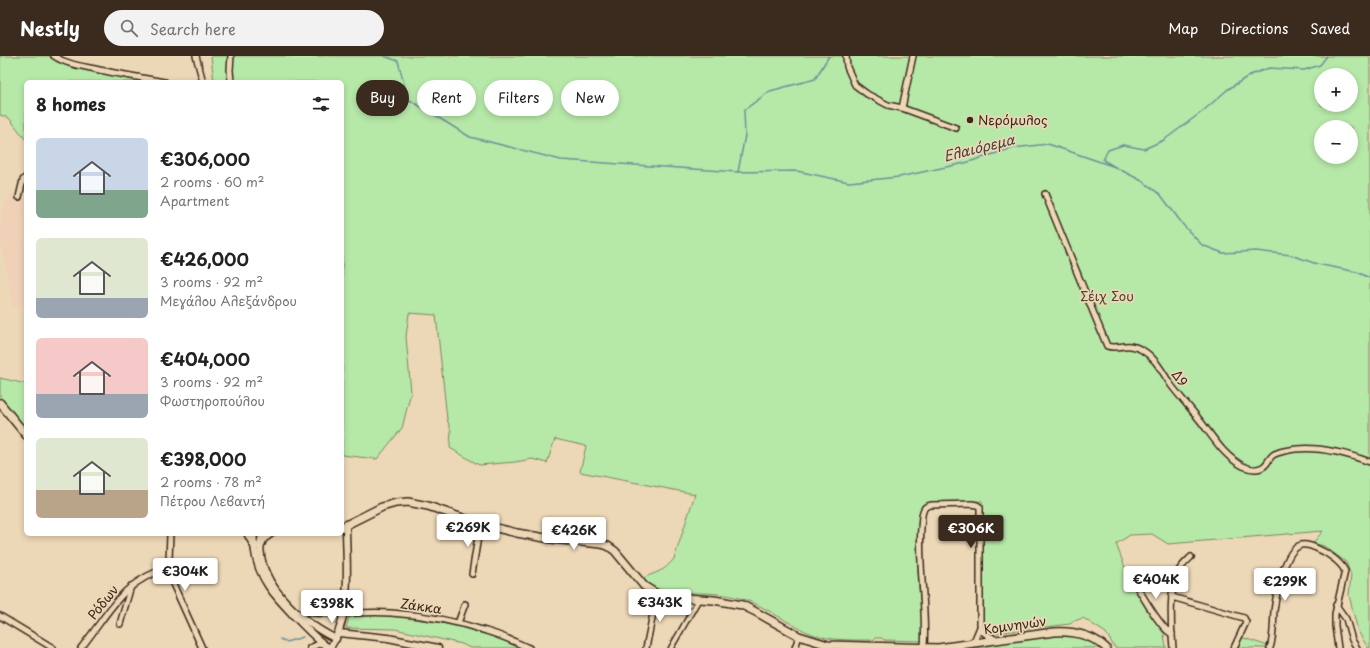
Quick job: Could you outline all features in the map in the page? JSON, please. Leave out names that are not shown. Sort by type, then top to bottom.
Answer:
[{"type":"main road","points":[[0,403],[24,433]]},
{"type":"main road","points":[[344,526],[378,508],[393,503],[404,502],[428,506],[480,524],[545,538],[589,542],[608,546],[619,554],[644,586],[657,594],[671,597],[714,600],[742,605],[799,636],[836,648]]},
{"type":"main road","points":[[250,536],[257,545],[267,536]]},
{"type":"main road","name":"Κομνηνών","points":[[828,645],[938,648],[1068,631],[1087,635],[1097,640],[1106,648]]},
{"type":"street","points":[[54,56],[61,60],[86,67],[153,80]]},
{"type":"street","points":[[196,56],[202,80]]},
{"type":"street","points":[[231,56],[231,80]]},
{"type":"street","points":[[846,56],[847,67],[855,85],[878,101],[902,108],[956,128]]},
{"type":"street","points":[[902,108],[913,56]]},
{"type":"street","points":[[19,197],[24,179]]},
{"type":"street","name":"Δ9","points":[[1045,194],[1107,346],[1135,346],[1143,350],[1155,360],[1171,385],[1199,419],[1216,443],[1231,458],[1243,466],[1254,470],[1263,467],[1273,455],[1292,449],[1334,451],[1370,462]]},
{"type":"street","points":[[924,647],[925,635],[920,563],[920,537],[922,513],[926,506],[972,504],[980,507],[980,627],[975,639],[971,643]]},
{"type":"street","points":[[472,574],[480,524]]},
{"type":"street","points":[[261,536],[257,545],[256,560],[260,573],[268,587],[282,604],[321,643],[330,648],[339,633],[344,614],[348,575],[344,526]]},
{"type":"street","points":[[170,536],[170,567],[173,586],[202,648]]},
{"type":"street","points":[[255,536],[266,572],[285,602],[312,626],[336,639]]},
{"type":"street","points":[[1270,648],[1273,637],[1274,612],[1285,566],[1289,556],[1301,545],[1315,547],[1324,552],[1342,566],[1345,571],[1336,605],[1334,622],[1338,648]]},
{"type":"street","points":[[1173,648],[1172,597],[1177,573],[1191,557]]},
{"type":"street","name":"Ρόδων","points":[[82,648],[120,596],[131,586],[170,567]]},
{"type":"street","points":[[1131,577],[1160,622],[1168,632],[1172,634]]},
{"type":"street","points":[[120,624],[131,586]]},
{"type":"street","points":[[646,648],[657,594]]},
{"type":"street","points":[[1172,597],[1244,618],[1246,621],[1234,648]]},
{"type":"street","points":[[671,648],[699,599]]},
{"type":"street","points":[[458,623],[465,604]]},
{"type":"street","points":[[1336,605],[1346,619],[1352,640],[1357,648]]},
{"type":"street","points":[[654,607],[692,611]]},
{"type":"street","name":"Ζάκκα","points":[[305,612],[321,614],[364,612],[392,613],[458,623],[488,631],[529,648]]},
{"type":"street","points":[[0,616],[53,648]]},
{"type":"street","points":[[980,627],[986,635],[996,640]]},
{"type":"street","points":[[339,633],[388,638],[438,648]]},
{"type":"street","points":[[795,648],[799,636]]},
{"type":"street","points":[[310,648],[321,643]]},
{"type":"shaded area","points":[[10,195],[24,198],[24,305],[14,307],[0,237],[2,214]]},
{"type":"green space","points":[[0,56],[49,56],[62,64],[80,69],[138,80],[24,80],[24,137],[9,118],[0,115]]},
{"type":"green space","name":"Σέιχ Σου","points":[[211,56],[1370,56],[1370,648],[1368,648],[1358,631],[1349,595],[1351,575],[1346,562],[1324,546],[1313,543],[1323,531],[1168,544],[1152,534],[1130,535],[1116,544],[1128,575],[1164,634],[1166,648],[1115,648],[1106,633],[1083,618],[1070,624],[991,633],[985,625],[983,616],[982,501],[930,503],[922,508],[917,541],[918,576],[923,625],[921,641],[884,640],[882,638],[875,638],[873,640],[844,640],[822,637],[805,631],[759,605],[739,598],[709,593],[660,591],[653,588],[643,578],[660,571],[674,559],[695,494],[580,472],[586,446],[555,439],[547,463],[532,459],[479,465],[450,448],[451,431],[447,419],[436,315],[409,313],[406,337],[411,392],[402,428],[377,459],[344,455],[344,80],[214,80]]},
{"type":"green space","points":[[0,378],[24,384],[24,424],[23,425],[0,397]]},
{"type":"green space","points":[[392,614],[462,626],[523,648],[470,648],[462,644],[395,629],[346,628],[349,617]]},
{"type":"green space","points":[[1073,634],[1093,642],[1100,648],[957,648],[1048,636]]},
{"type":"green space","points":[[1241,637],[1268,646],[1267,648],[1236,648]]},
{"type":"waterway","points":[[384,56],[398,61],[408,99],[470,137],[561,160],[738,172],[745,135],[744,110],[770,91],[815,79],[829,56]]},
{"type":"waterway","name":"Ελαιόρεμα","points":[[738,172],[797,171],[849,182],[899,177],[965,163],[1013,148],[1048,144],[1115,167],[1103,160],[1108,150],[1123,145],[1144,149],[1164,140],[1203,111],[1227,90],[1250,75],[1269,68],[1304,70],[1320,65],[1327,56]]},
{"type":"waterway","points":[[1115,167],[1142,181],[1160,194],[1184,226],[1202,245],[1223,253],[1256,251],[1291,255],[1317,264],[1357,272],[1370,278]]},
{"type":"waterway","points":[[280,639],[286,642],[303,637]]},
{"type":"place","name":"Νερόμυλος","points":[[970,120]]}]
